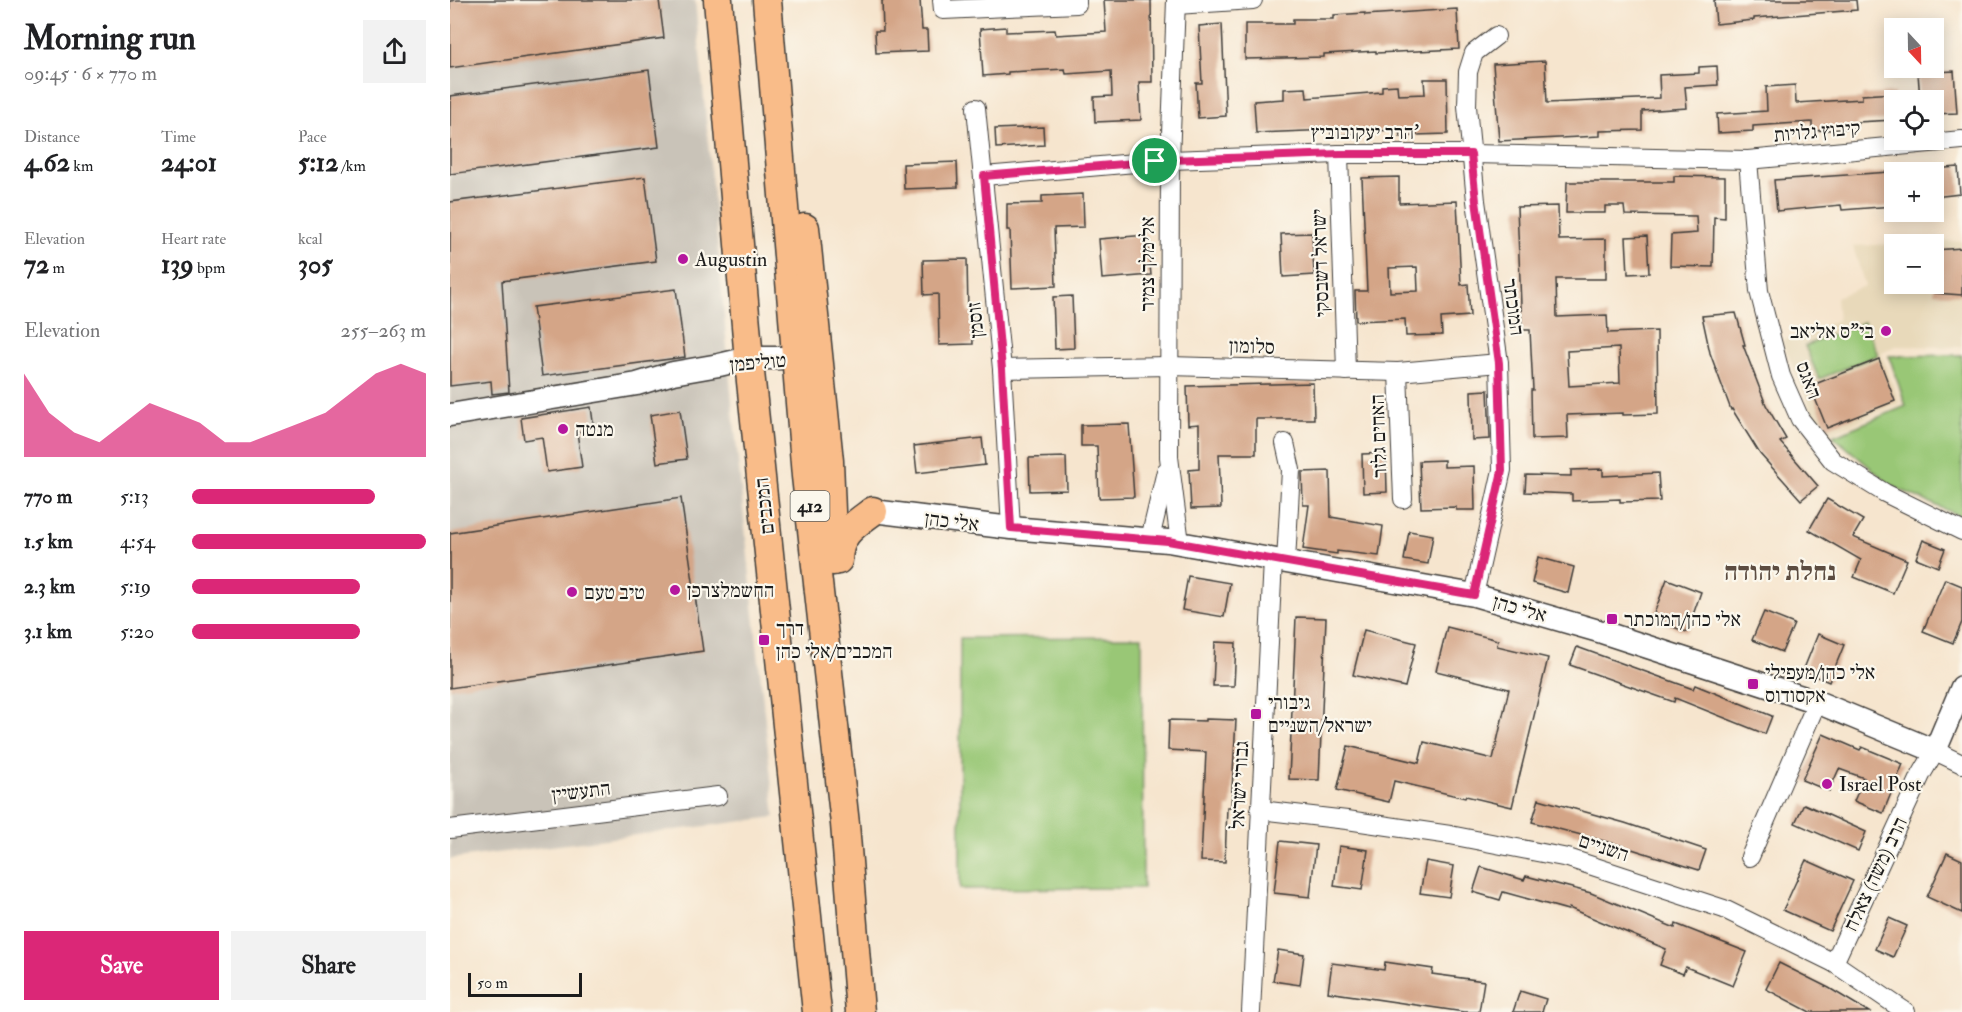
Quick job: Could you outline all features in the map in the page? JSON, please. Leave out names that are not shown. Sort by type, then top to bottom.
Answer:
[{"type":"main road","name":"המכבים","points":[[718,0],[750,365],[817,1012]]},
{"type":"main road","name":"412","points":[[767,0],[806,476],[845,824]]},
{"type":"main road","name":"412","points":[[776,0],[793,117],[829,461],[845,824],[860,1012]]},
{"type":"main road","points":[[829,461],[834,485],[843,497],[858,507],[873,512]]},
{"type":"main road","points":[[835,622],[838,550],[847,530],[873,512]]},
{"type":"street","points":[[942,0],[943,10],[1077,4],[1077,0]]},
{"type":"street","points":[[1176,2],[1253,0]]},
{"type":"street","name":"אלימלך צמיר","points":[[1176,2],[1170,160],[1169,457],[1180,543]]},
{"type":"street","name":"המוכתר","points":[[1474,595],[1502,471],[1499,363],[1476,201],[1467,106],[1468,72],[1474,53],[1496,36]]},
{"type":"street","name":"זוסמן","points":[[976,108],[1002,369],[1011,528]]},
{"type":"street","name":"קיבוץ גלויות","points":[[1748,160],[1962,140]]},
{"type":"street","name":"הרב יעקובוביץ'","points":[[984,176],[1170,160],[1340,154],[1471,154],[1748,160]]},
{"type":"street","name":"ישראל דשבסקי","points":[[1340,154],[1346,371]]},
{"type":"street","name":"האגס","points":[[1748,160],[1759,291],[1781,376],[1800,419],[1833,461],[1885,493],[1962,531]]},
{"type":"street","name":"טוליפמן","points":[[450,415],[637,384],[674,373],[719,365],[750,365],[796,358]]},
{"type":"street","name":"סלומון","points":[[1002,369],[1170,366],[1398,372],[1499,363]]},
{"type":"street","name":"האחים גלזר","points":[[1398,372],[1403,499]]},
{"type":"street","name":"גבורי ישראל","points":[[1252,1012],[1260,810],[1280,561],[1291,470],[1285,443]]},
{"type":"street","name":"אלימלך צמיר","points":[[1150,539],[1169,457]]},
{"type":"street","name":"אלי כהן","points":[[873,512],[1011,528],[1180,543],[1474,595],[1602,633],[1817,702],[1935,751]]},
{"type":"street","name":"הרב (משה) צאלח","points":[[1834,963],[1921,775],[1935,751],[1962,687]]},
{"type":"street","points":[[1750,857],[1817,702]]},
{"type":"street","points":[[1935,751],[1962,764]]},
{"type":"street","name":"התעשיין","points":[[450,829],[718,796]]},
{"type":"street","name":"השניים","points":[[1260,810],[1450,835],[1568,858],[1724,909],[1834,963],[1906,1012]]},
{"type":"shaded area","points":[[450,0],[695,0],[732,402],[775,817],[450,859]]},
{"type":"shaded area","name":"בי\"ס אליאב","points":[[1962,241],[1962,347],[1895,346],[1881,353],[1900,403],[1823,437],[1782,341],[1838,320],[1836,297],[1865,286],[1853,246],[1884,244],[1884,294],[1944,294],[1944,242]]},
{"type":"green space","points":[[1864,322],[1878,355],[1819,379],[1805,346]]},
{"type":"green space","points":[[1962,355],[1962,517],[1892,486],[1833,436],[1906,406],[1889,356]]},
{"type":"green space","points":[[1142,637],[1143,888],[960,889],[960,638]]},
{"type":"building","points":[[659,0],[664,38],[450,68],[450,1]]},
{"type":"building","points":[[882,0],[920,0],[922,30],[927,30],[928,51],[876,53],[875,31],[883,31]]},
{"type":"building","points":[[1104,0],[1151,0],[1152,82],[1139,82],[1141,120],[1095,122],[1094,97],[1112,96],[1111,71],[1066,74],[1065,69],[1008,72],[1008,74],[983,76],[980,29],[1006,27],[1006,32],[1055,30],[1056,35],[1106,32]]},
{"type":"building","points":[[1714,0],[1856,0],[1857,10],[1754,18],[1754,20],[1716,24]]},
{"type":"building","points":[[1457,9],[1459,49],[1376,53],[1376,51],[1324,54],[1324,57],[1245,59],[1245,24],[1293,24],[1293,19],[1334,19],[1334,15]]},
{"type":"building","points":[[1222,24],[1226,116],[1198,118],[1196,83],[1202,83],[1199,26]]},
{"type":"building","points":[[1545,61],[1547,103],[1660,98],[1659,75],[1699,73],[1699,67],[1717,66],[1718,85],[1685,87],[1687,108],[1642,111],[1642,130],[1600,131],[1600,136],[1499,141],[1493,64]]},
{"type":"building","points":[[649,70],[659,147],[450,174],[450,96]]},
{"type":"building","points":[[1954,71],[1957,113],[1944,114],[1944,90],[1919,90],[1918,78],[1944,78],[1944,72]]},
{"type":"building","points":[[1424,79],[1447,79],[1448,134],[1400,137],[1399,129],[1331,136],[1331,130],[1256,133],[1254,101],[1284,99],[1284,89],[1306,88],[1307,98],[1382,92],[1382,86],[1397,85],[1398,95],[1425,94]]},
{"type":"building","points":[[1795,85],[1796,103],[1862,99],[1862,95],[1884,94],[1884,121],[1857,122],[1857,128],[1812,131],[1812,122],[1753,126],[1753,131],[1718,133],[1717,114],[1767,111],[1766,87]]},
{"type":"building","points":[[1043,127],[1044,145],[996,148],[995,129]]},
{"type":"building","points":[[957,162],[958,187],[904,189],[903,164]]},
{"type":"building","points":[[1958,167],[1960,194],[1944,196],[1944,168]]},
{"type":"building","points":[[1884,172],[1884,207],[1842,210],[1841,205],[1777,211],[1774,180]]},
{"type":"building","points":[[1674,176],[1725,177],[1725,218],[1714,217],[1713,267],[1670,266],[1671,235],[1697,233],[1696,216],[1625,215],[1624,206],[1605,206],[1605,213],[1566,213],[1567,182],[1674,182]]},
{"type":"building","points":[[645,177],[656,261],[502,281],[509,392],[492,394],[491,381],[450,386],[450,202]]},
{"type":"building","points":[[1399,177],[1399,203],[1457,201],[1461,285],[1468,284],[1470,316],[1441,318],[1442,335],[1406,336],[1405,319],[1356,321],[1355,291],[1367,291],[1362,178]],"holes":[[[1417,267],[1418,291],[1390,292],[1389,268]]]},
{"type":"building","points":[[1083,194],[1084,227],[1054,228],[1056,286],[1012,288],[1007,204],[1042,203],[1042,196]]},
{"type":"building","points":[[1558,206],[1559,240],[1606,239],[1606,279],[1556,279],[1557,317],[1607,315],[1608,333],[1657,331],[1658,414],[1567,415],[1568,438],[1532,439],[1531,390],[1533,390],[1530,330],[1522,330],[1517,207]],"holes":[[[1619,348],[1620,383],[1569,386],[1567,351]]]},
{"type":"building","points":[[1312,233],[1314,275],[1283,277],[1281,234]]},
{"type":"building","points":[[1147,235],[1151,275],[1102,279],[1099,239]]},
{"type":"building","points":[[1647,236],[1649,273],[1628,274],[1626,237]]},
{"type":"building","points":[[1962,248],[1962,295],[1944,294],[1944,249]]},
{"type":"building","points":[[967,259],[968,312],[972,312],[973,344],[939,345],[938,294],[924,295],[923,260]]},
{"type":"building","points":[[676,289],[685,357],[542,376],[533,307]]},
{"type":"building","points":[[1072,296],[1074,348],[1055,349],[1053,297]]},
{"type":"building","points":[[1736,313],[1745,345],[1743,345],[1766,405],[1786,439],[1780,442],[1818,486],[1801,500],[1760,454],[1731,410],[1710,353],[1702,316]]},
{"type":"building","points":[[1879,359],[1895,401],[1827,428],[1810,386]]},
{"type":"building","points":[[1313,383],[1314,419],[1256,419],[1256,454],[1219,454],[1221,508],[1191,509],[1189,470],[1199,469],[1199,424],[1188,425],[1187,386]]},
{"type":"building","points":[[1488,390],[1490,439],[1472,440],[1471,391]]},
{"type":"building","points":[[591,407],[594,429],[577,432],[582,467],[547,472],[542,437],[524,440],[521,418]]},
{"type":"building","points":[[680,410],[687,459],[657,463],[650,415]]},
{"type":"building","points":[[1129,424],[1134,497],[1099,498],[1097,446],[1081,446],[1081,425]]},
{"type":"building","points":[[982,438],[985,465],[917,473],[914,446]]},
{"type":"building","points":[[1386,453],[1387,492],[1363,493],[1362,454]]},
{"type":"building","points":[[1066,457],[1067,490],[1030,491],[1029,458]]},
{"type":"building","points":[[1444,460],[1444,467],[1474,466],[1475,510],[1456,510],[1456,507],[1421,508],[1419,461]]},
{"type":"building","points":[[1603,469],[1603,476],[1658,473],[1660,501],[1620,502],[1620,499],[1572,501],[1572,494],[1525,492],[1526,475],[1571,476],[1571,470]]},
{"type":"building","points":[[1330,471],[1331,517],[1383,526],[1379,556],[1337,551],[1337,554],[1303,549],[1309,505],[1303,505],[1302,472]]},
{"type":"building","name":"טיב טעם","points":[[681,498],[703,651],[450,688],[450,533]]},
{"type":"building","points":[[1827,499],[1863,520],[1853,537],[1907,560],[1893,593],[1854,577],[1861,560],[1809,530]]},
{"type":"building","points":[[1409,531],[1433,535],[1428,564],[1404,560]]},
{"type":"building","points":[[1923,540],[1945,549],[1938,567],[1916,558]]},
{"type":"building","points":[[1538,557],[1574,567],[1568,593],[1532,583]]},
{"type":"building","points":[[1188,576],[1230,583],[1224,617],[1182,610]]},
{"type":"building","points":[[1667,579],[1701,592],[1687,632],[1652,619]]},
{"type":"building","points":[[1945,579],[1962,586],[1962,622],[1953,643],[1923,631]]},
{"type":"building","points":[[1764,612],[1794,624],[1782,652],[1752,640]]},
{"type":"building","points":[[1296,617],[1326,618],[1319,780],[1289,779]]},
{"type":"building","points":[[1447,627],[1498,640],[1497,646],[1548,658],[1512,807],[1394,781],[1389,802],[1337,790],[1348,746],[1419,763],[1424,742],[1493,759],[1509,689],[1436,671]]},
{"type":"building","points":[[1364,630],[1416,643],[1405,687],[1353,675]]},
{"type":"building","points":[[1818,634],[1844,645],[1829,682],[1803,671]]},
{"type":"building","points":[[1215,642],[1236,643],[1234,686],[1213,686]]},
{"type":"building","points":[[1577,647],[1693,689],[1695,685],[1772,716],[1765,734],[1675,698],[1674,702],[1570,665]]},
{"type":"building","points":[[1206,719],[1236,720],[1231,807],[1227,807],[1225,862],[1201,861],[1206,752],[1168,750],[1169,720],[1206,721]]},
{"type":"building","points":[[1823,734],[1860,750],[1862,747],[1903,764],[1883,813],[1854,801],[1864,778],[1839,769],[1829,791],[1802,780]]},
{"type":"building","points":[[1539,799],[1625,823],[1706,850],[1699,870],[1619,845],[1532,822]]},
{"type":"building","points":[[1804,804],[1866,832],[1858,851],[1795,823]]},
{"type":"building","points":[[1280,841],[1316,845],[1310,897],[1274,893]]},
{"type":"building","points":[[1339,846],[1368,850],[1362,890],[1334,886]]},
{"type":"building","points":[[1947,853],[1962,860],[1962,913],[1927,897]]},
{"type":"building","points":[[1806,860],[1853,881],[1830,931],[1783,910]]},
{"type":"building","points":[[1426,861],[1454,866],[1449,897],[1420,893]]},
{"type":"building","points":[[1481,867],[1524,880],[1526,876],[1591,893],[1675,928],[1676,924],[1747,952],[1733,986],[1686,967],[1683,974],[1660,965],[1666,949],[1569,908],[1568,910],[1503,892],[1500,900],[1473,892]]},
{"type":"building","points":[[1889,918],[1907,926],[1893,957],[1875,949]]},
{"type":"building","points":[[1278,950],[1304,954],[1300,985],[1273,981]]},
{"type":"building","points":[[1385,962],[1433,969],[1432,974],[1484,981],[1479,1012],[1464,1012],[1328,992],[1332,963],[1384,970]]},
{"type":"building","points":[[1779,963],[1829,988],[1869,1012],[1810,1012],[1766,989]]},
{"type":"building","points":[[1520,991],[1546,999],[1542,1012],[1513,1012]]},
{"type":"place","name":"Augustin","points":[[683,259]]},
{"type":"place","name":"בי\"ס אליאב","points":[[1886,331]]},
{"type":"place","name":"מנטה","points":[[563,429]]},
{"type":"place","name":"החשמלצרכן","points":[[675,590]]},
{"type":"place","name":"טיב טעם","points":[[572,592]]},
{"type":"place","name":"אלי כהן/המוכתר","points":[[1612,619]]},
{"type":"place","name":"דרך המכבים/אלי כהן","points":[[764,640]]},
{"type":"place","name":"אלי כהן/מעפילי אקסודוס","points":[[1753,684]]},
{"type":"place","name":"גיבורי ישראל/השניים","points":[[1256,714]]},
{"type":"place","name":"Israel Post","points":[[1827,784]]},
{"type":"district","name":"נחלת יהודה","points":[[1780,571]]},
{"type":"route","points":[[1340,154],[1471,154],[1499,363],[1502,471],[1474,595],[1168,541],[1011,528],[1002,369],[984,176],[1155,161],[1340,154]]}]
